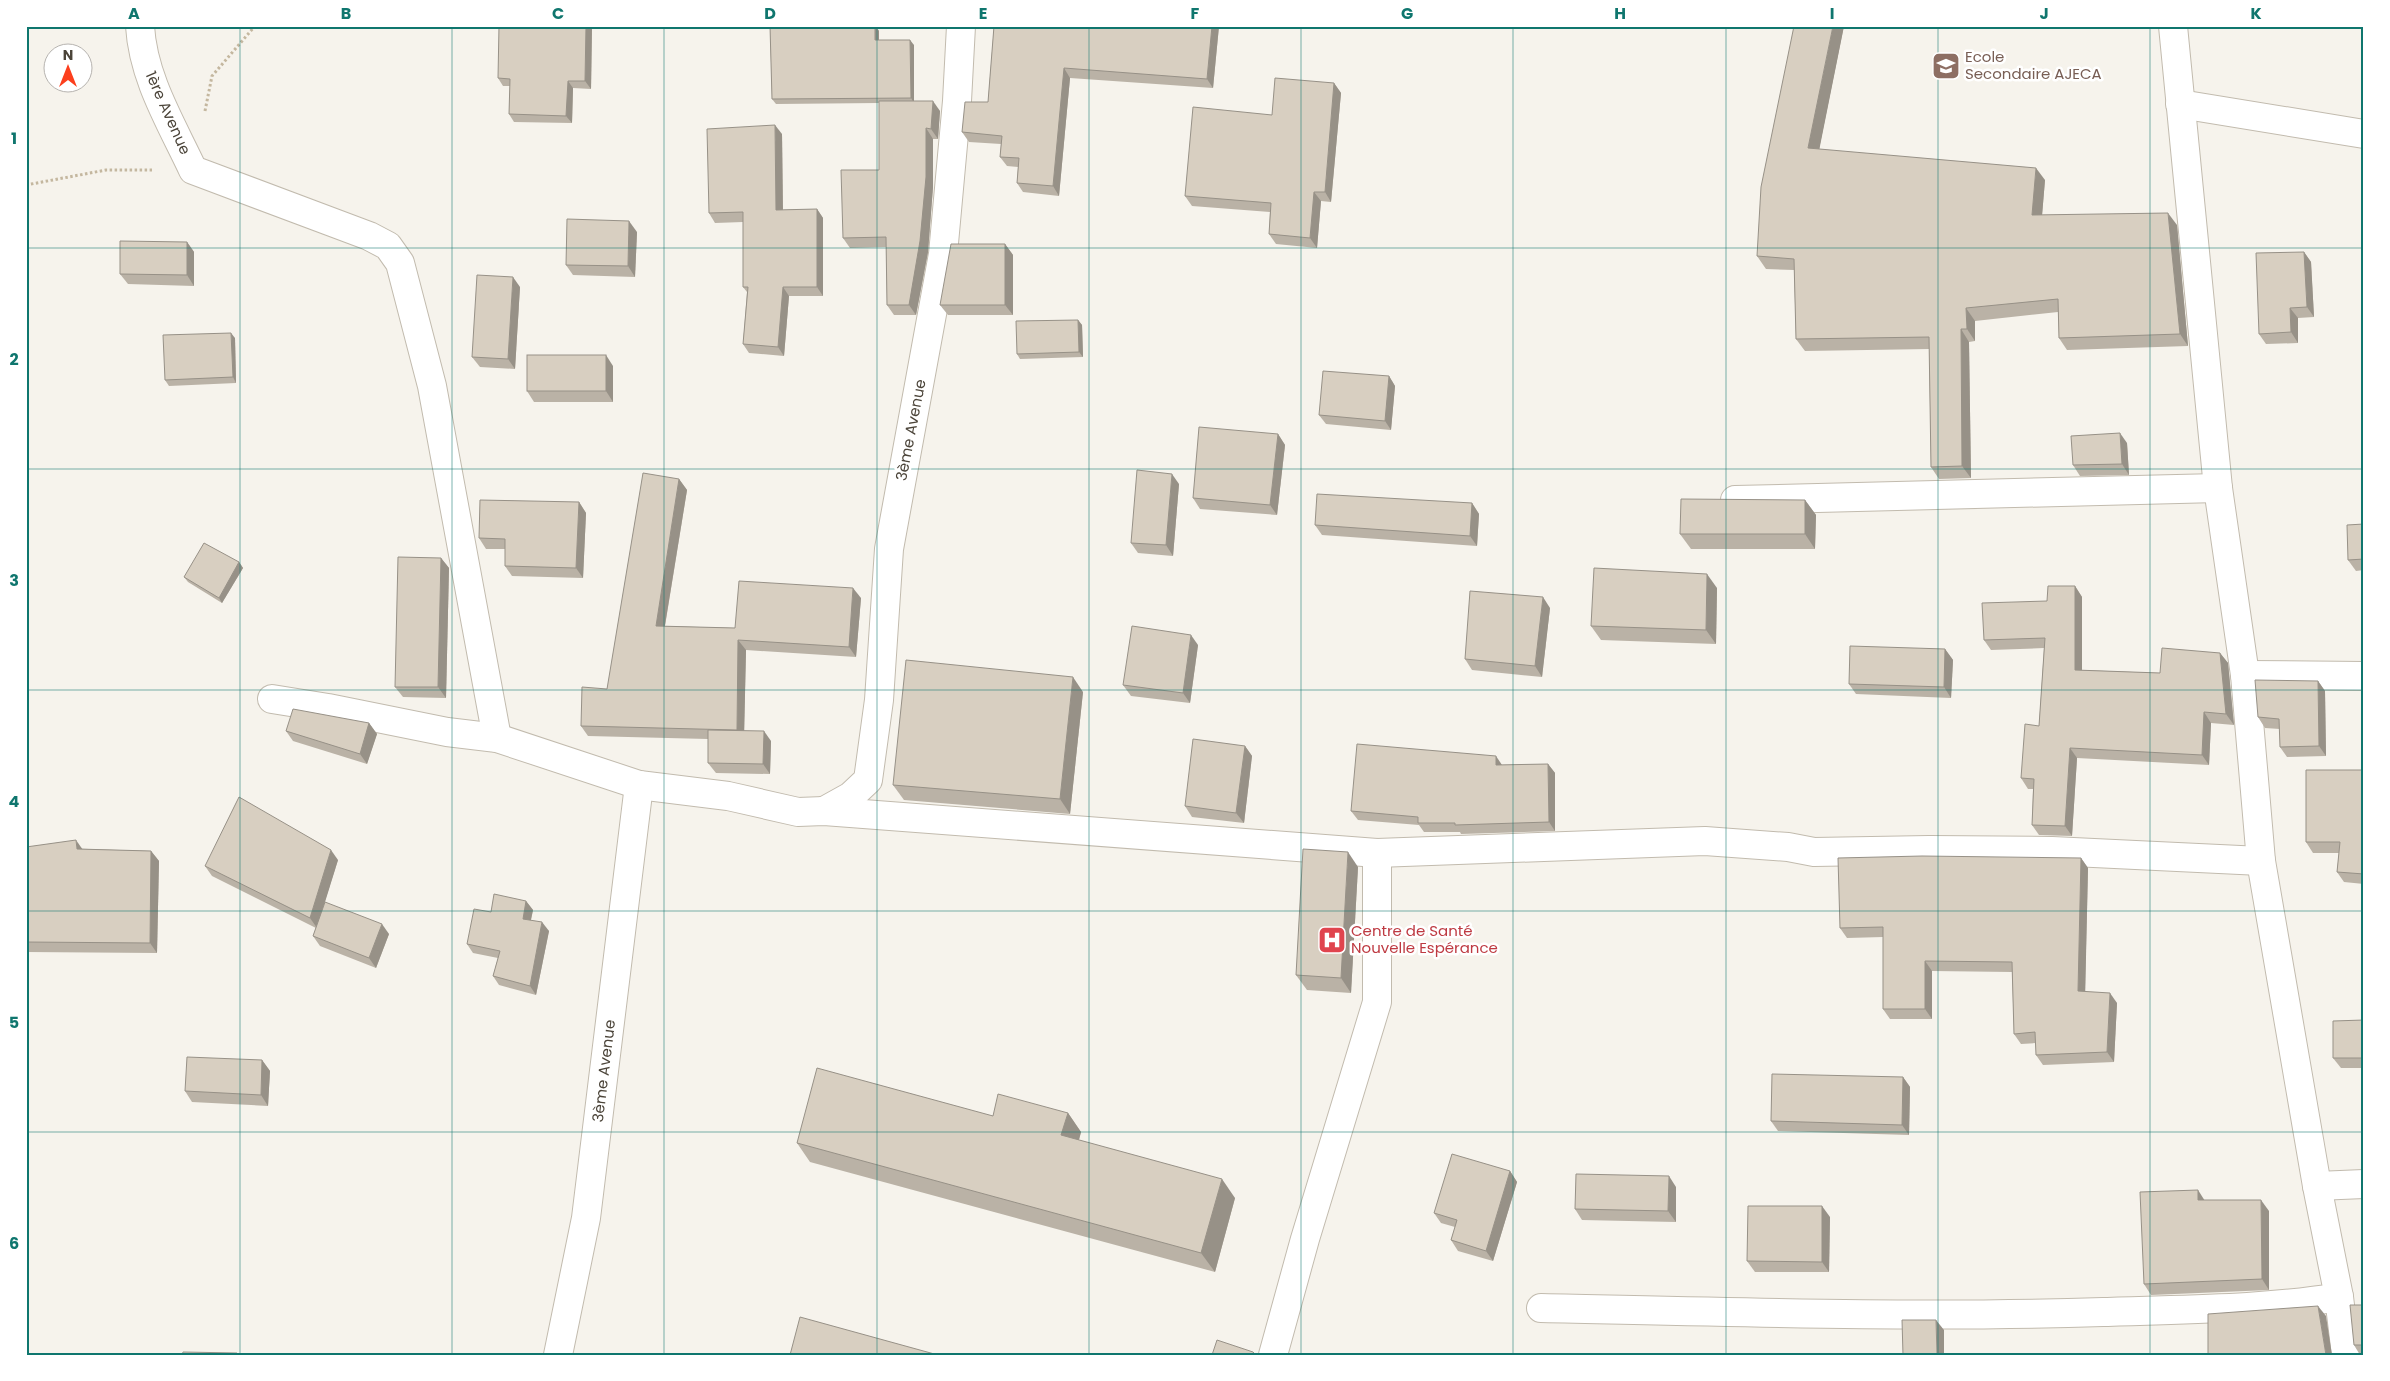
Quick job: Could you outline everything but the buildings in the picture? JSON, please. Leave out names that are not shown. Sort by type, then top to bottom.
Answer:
[{"type":"street","name":"1ère Avenue","points":[[140,26],[141,46],[150,78],[193,170],[369,236],[388,246],[400,263],[432,386],[449,486],[474,605],[497,738]]},
{"type":"street","name":"3ème Avenue","points":[[824,811],[851,796],[868,780],[879,700],[889,549],[943,254],[958,101],[961,26]]},
{"type":"street","points":[[2173,26],[2218,488],[2245,675],[2261,861],[2317,1186],[2339,1297],[2346,1355]]},
{"type":"street","points":[[2180,104],[2364,134]]},
{"type":"street","points":[[1735,500],[2218,488]]},
{"type":"street","points":[[2245,675],[2364,676]]},
{"type":"street","points":[[272,699],[328,708],[447,732],[497,738],[639,785],[728,796],[798,812],[824,811],[1377,853],[1705,841],[1788,847],[1814,852],[1929,850],[2052,851],[2261,861]]},
{"type":"street","name":"3ème Avenue","points":[[558,1355],[586,1218],[639,785]]},
{"type":"street","points":[[1273,1355],[1377,1002],[1377,853]]},
{"type":"street","points":[[2317,1186],[2364,1184]]},
{"type":"street","points":[[1541,1308],[1862,1315],[2056,1313],[2269,1306],[2339,1297]]},
{"type":"place","name":"Ecole Secondaire AJECA","points":[[1946,66]]},
{"type":"place","name":"Centre de Santé Nouvelle Espérance","points":[[1332,940]]}]
